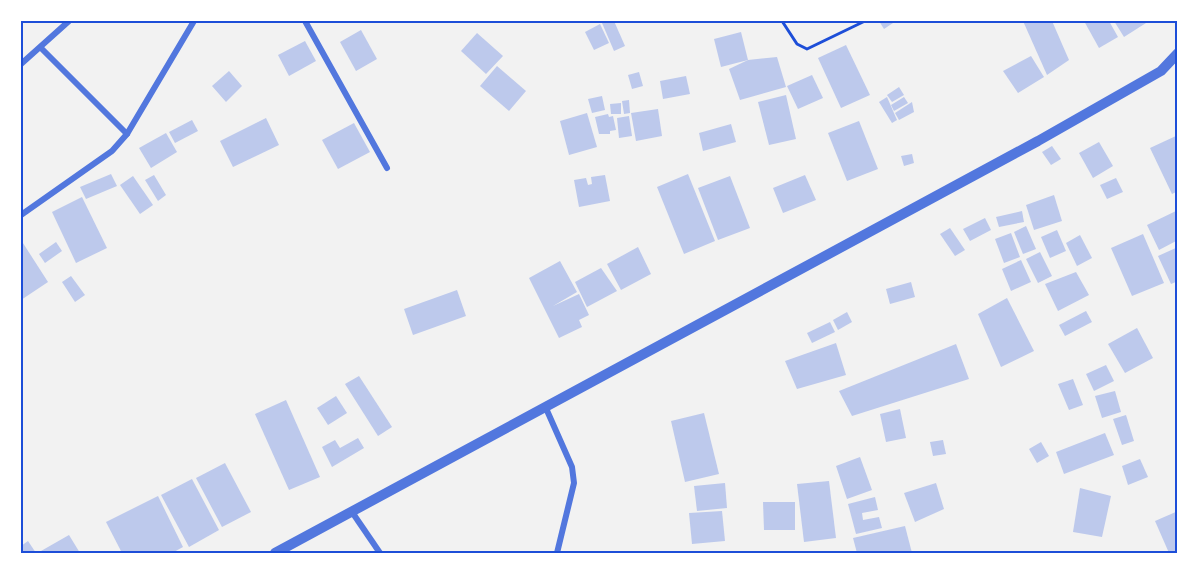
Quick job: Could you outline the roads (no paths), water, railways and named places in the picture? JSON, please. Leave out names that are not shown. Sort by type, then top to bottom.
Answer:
[{"type":"street","points":[[21,64],[69,21]]},
{"type":"street","points":[[21,215],[112,152],[128,134],[194,21]]},
{"type":"street","points":[[305,21],[387,168]]},
{"type":"street","points":[[41,48],[128,134]]},
{"type":"street","points":[[275,553],[545,405],[1038,141],[1161,71],[1178,53]]},
{"type":"street","points":[[545,405],[572,467],[574,483],[557,553]]},
{"type":"street","points":[[352,512],[380,553]]}]
